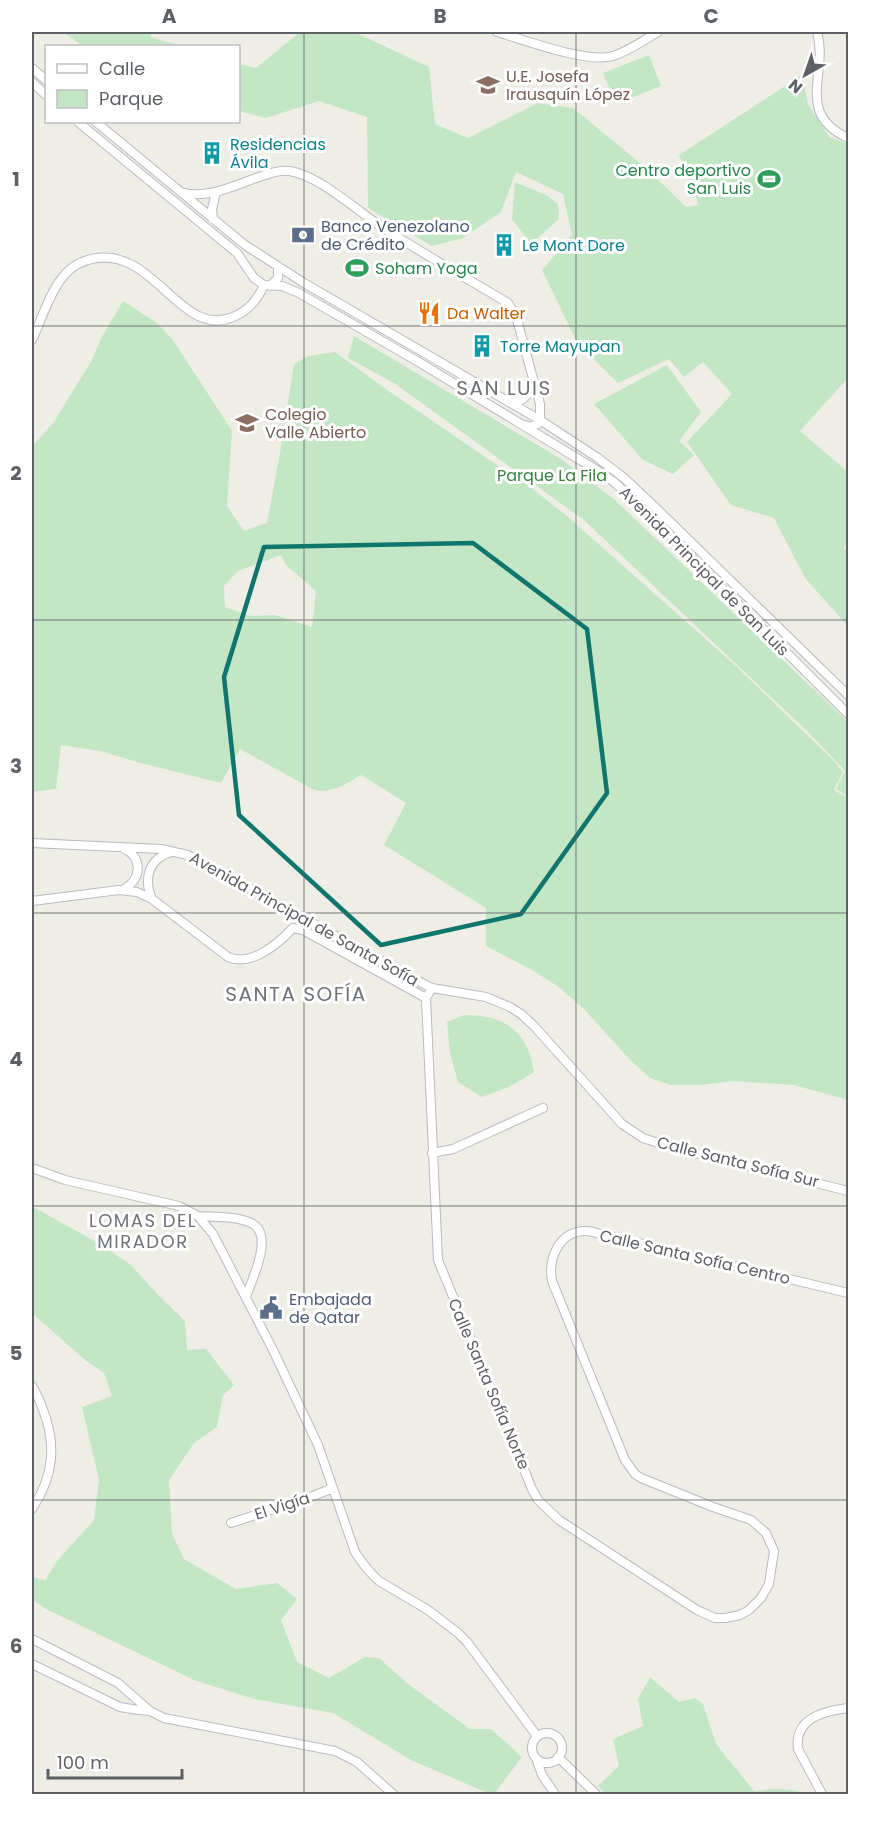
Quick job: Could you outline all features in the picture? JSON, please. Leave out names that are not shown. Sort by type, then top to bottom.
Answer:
[{"type":"street","points":[[497,32],[580,56],[601,58],[625,52],[658,32]]},
{"type":"street","points":[[817,32],[821,54],[815,92],[819,109],[832,128],[849,138]]},
{"type":"street","points":[[32,68],[45,79]]},
{"type":"street","points":[[32,82],[45,93]]},
{"type":"street","points":[[79,123],[237,253],[254,278],[267,286]]},
{"type":"street","name":"Avenida Principal de San Luis","points":[[97,123],[245,245],[278,267],[540,420],[624,478],[849,695]]},
{"type":"street","points":[[181,193],[197,195],[216,192],[279,171],[291,171],[335,194],[380,226],[508,303],[516,316],[540,404],[540,420],[534,426],[521,424]]},
{"type":"street","points":[[213,219],[212,208],[216,192]]},
{"type":"street","points":[[32,340],[61,279],[78,264],[88,259],[110,257],[132,265],[165,289],[192,313],[216,321],[233,318],[242,313],[267,286],[278,278],[278,267]]},
{"type":"street","name":"Avenida Principal de San Luis","points":[[267,286],[289,287],[417,361],[614,482],[636,501],[849,714]]},
{"type":"street","points":[[507,401],[514,403],[524,398],[530,393],[534,384]]},
{"type":"street","points":[[565,452],[562,442],[572,441]]},
{"type":"street","name":"Avenida Principal de Santa Sofía","points":[[32,843],[119,846],[176,851],[188,855],[432,988]]},
{"type":"street","points":[[119,846],[132,853],[139,868],[130,886],[119,890]]},
{"type":"street","name":"Avenida Principal de Santa Sofía","points":[[152,899],[148,887],[150,867],[156,859],[176,851]]},
{"type":"street","name":"Avenida Principal de Santa Sofía","points":[[32,901],[119,890],[137,892],[152,899],[228,957],[241,961],[252,958],[269,948],[293,928],[303,930],[426,998]]},
{"type":"street","points":[[285,908],[294,918],[293,928]]},
{"type":"street","points":[[426,998],[432,988]]},
{"type":"street","name":"Calle Santa Sofía Sur","points":[[432,988],[486,997],[520,1014],[541,1034],[622,1125],[644,1138],[667,1146],[849,1191]]},
{"type":"street","name":"Calle Santa Sofía Norte","points":[[426,998],[438,1260],[538,1500],[559,1520],[673,1596],[715,1618],[733,1617],[749,1610],[761,1598],[769,1584]]},
{"type":"street","points":[[432,1154],[453,1149],[543,1108]]},
{"type":"street","points":[[32,1168],[65,1180],[179,1206],[198,1216],[213,1234],[318,1445],[355,1552],[365,1567],[379,1581],[439,1617],[462,1637],[537,1736]]},
{"type":"street","points":[[198,1216],[242,1220],[252,1223],[259,1229],[263,1246],[246,1297]]},
{"type":"street","name":"Calle Santa Sofía Centro","points":[[769,1584],[774,1551],[766,1533],[758,1525],[751,1520],[641,1478],[629,1467],[552,1281],[551,1261],[563,1241],[586,1231],[849,1293]]},
{"type":"street","points":[[32,1386],[45,1415],[52,1456],[42,1494],[32,1509]]},
{"type":"street","name":"El Vigía","points":[[231,1523],[313,1497],[333,1488]]},
{"type":"street","points":[[32,1639],[118,1683],[150,1711],[164,1718],[335,1751],[357,1762],[393,1794]]},
{"type":"street","points":[[32,1664],[120,1707],[150,1711]]},
{"type":"street","points":[[822,1794],[798,1749],[799,1732],[804,1725],[818,1715],[849,1708]]},
{"type":"street","points":[[535,1757],[547,1763],[555,1760],[561,1753],[561,1743],[555,1736],[546,1733],[537,1736],[532,1744],[533,1753],[542,1775],[555,1794]]},
{"type":"street","points":[[558,1757],[596,1794]]},
{"type":"highlighted area","points":[[473,543],[587,629],[607,793],[521,914],[381,945],[239,815],[224,677],[264,547]]},
{"type":"green space","points":[[63,32],[151,32],[151,37],[177,45],[82,45]]},
{"type":"green space","points":[[300,32],[354,32],[429,67],[435,124],[468,138],[538,103],[573,108],[646,168],[686,207],[699,205],[679,155],[802,75],[808,104],[829,137],[848,144],[848,378],[800,431],[848,472],[848,541],[844,547],[848,553],[848,626],[805,578],[774,518],[731,505],[687,442],[732,394],[703,362],[684,377],[669,359],[618,383],[578,344],[542,270],[572,235],[563,194],[516,172],[501,212],[463,238],[432,246],[368,208],[367,117],[319,101],[266,118],[240,111],[240,64],[256,68]]},
{"type":"green space","points":[[649,55],[661,86],[616,104],[603,73]]},
{"type":"green space","points":[[515,182],[546,195],[558,204],[559,219],[531,244],[512,219]]},
{"type":"green space","points":[[123,301],[157,323],[173,340],[232,431],[227,506],[244,531],[267,523],[294,364],[308,356],[335,352],[534,490],[567,516],[736,666],[835,762],[843,772],[834,790],[848,798],[848,1100],[794,1085],[734,1081],[700,1085],[670,1085],[650,1078],[631,1061],[584,1009],[559,987],[486,946],[486,908],[384,845],[406,803],[361,775],[344,785],[326,791],[314,790],[240,749],[221,783],[100,751],[61,745],[56,789],[32,792],[32,447],[54,422],[91,362],[102,337]],"holes":[[[281,555],[286,565],[316,591],[312,627],[275,615],[251,616],[225,607],[224,586],[238,571]]]},
{"type":"green space","name":"Parque La Fila","points":[[354,336],[561,459],[615,500],[848,722],[848,796],[836,789],[845,771],[809,733],[584,520],[394,383],[348,358]]},
{"type":"green space","points":[[667,365],[701,412],[679,441],[694,455],[673,474],[643,460],[594,404]]},
{"type":"green space","points":[[464,1015],[491,1018],[512,1028],[526,1046],[534,1072],[509,1087],[482,1097],[458,1082],[450,1053],[447,1022]]},
{"type":"green space","points":[[32,1207],[100,1244],[131,1265],[185,1321],[187,1350],[206,1349],[234,1385],[223,1395],[217,1427],[194,1443],[169,1480],[172,1534],[184,1559],[236,1589],[277,1583],[297,1599],[281,1620],[297,1662],[329,1678],[365,1657],[379,1658],[408,1684],[470,1729],[491,1729],[522,1757],[494,1794],[411,1760],[333,1713],[254,1699],[194,1680],[44,1608],[32,1599],[32,1577],[45,1580],[57,1561],[94,1520],[99,1480],[82,1407],[112,1396],[104,1373],[85,1360],[32,1313]]},
{"type":"green space","points":[[650,1677],[679,1702],[695,1698],[703,1704],[716,1744],[754,1791],[777,1789],[798,1791],[800,1794],[606,1794],[598,1786],[619,1766],[613,1739],[643,1726],[638,1699]]},
{"type":"place","name":"U.E. Josefa Irausquín López","points":[[488,85]]},
{"type":"place","name":"Residencias Ávila","points":[[212,153]]},
{"type":"place","name":"Centro deportivo San Luis","points":[[769,179]]},
{"type":"place","name":"Banco Venezolano de Crédito","points":[[303,235]]},
{"type":"place","name":"Le Mont Dore","points":[[504,245]]},
{"type":"place","name":"Soham Yoga","points":[[357,268]]},
{"type":"place","name":"Da Walter","points":[[429,313]]},
{"type":"place","name":"Torre Mayupan","points":[[482,346]]},
{"type":"place","name":"Colegio Valle Abierto","points":[[247,423]]},
{"type":"place","name":"Embajada de Qatar","points":[[271,1308]]},
{"type":"district","name":"SAN LUIS","points":[[504,388]]},
{"type":"district","name":"SANTA SOFÍA","points":[[296,994]]},
{"type":"district","name":"LOMAS DEL MIRADOR","points":[[143,1230]]}]
